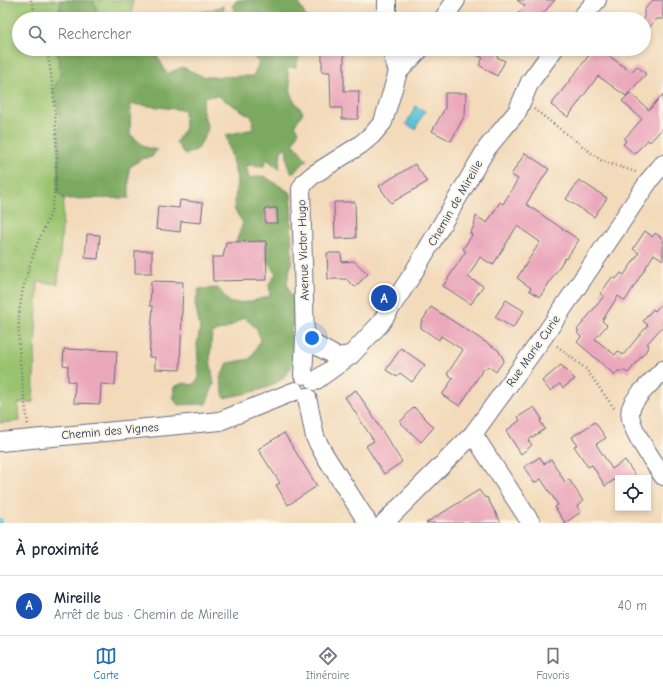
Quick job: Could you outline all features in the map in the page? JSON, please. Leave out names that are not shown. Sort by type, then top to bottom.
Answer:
[{"type":"street","points":[[386,0],[386,12]]},
{"type":"street","points":[[448,12],[456,0]]},
{"type":"street","points":[[586,12],[597,0]]},
{"type":"street","points":[[394,56],[398,72]]},
{"type":"street","points":[[398,72],[413,56]]},
{"type":"street","name":"Chemin de Mireille","points":[[309,378],[351,355],[373,333],[385,318],[488,148],[509,122],[521,103],[530,82],[549,56]]},
{"type":"street","name":"Avenue Victor Hugo","points":[[309,378],[305,339],[301,189],[305,182],[314,175],[360,145],[372,135],[382,122],[398,72]]},
{"type":"street","name":"Rue Marie Curie","points":[[384,523],[473,434],[544,336],[651,178],[663,164]]},
{"type":"street","points":[[305,339],[337,357],[351,355]]},
{"type":"street","points":[[663,370],[631,408],[630,418],[634,430],[663,476]]},
{"type":"street","points":[[309,378],[295,381],[301,394],[315,437],[324,454],[368,523]]},
{"type":"street","name":"Chemin des Vignes","points":[[0,442],[220,421],[301,394]]},
{"type":"street","points":[[473,434],[531,523]]},
{"type":"path","points":[[31,0],[35,12]]},
{"type":"path","points":[[30,439],[19,348],[19,315],[26,277],[50,212],[56,188],[53,92],[47,56]]},
{"type":"path","points":[[521,103],[534,109],[602,161],[651,178]]},
{"type":"path","points":[[544,336],[586,369],[617,411],[630,418]]},
{"type":"green space","points":[[0,0],[61,0],[59,12],[12,12],[12,56],[58,56],[61,72],[53,91],[60,112],[58,192],[64,199],[58,284],[38,282],[33,402],[18,403],[20,421],[0,423]]},
{"type":"green space","points":[[61,0],[93,0],[97,12],[59,12]]},
{"type":"green space","points":[[93,0],[133,0],[132,12],[97,12]]},
{"type":"green space","points":[[237,0],[297,0],[303,12],[235,12],[232,6]]},
{"type":"green space","points":[[223,6],[224,12],[202,12]]},
{"type":"green space","points":[[58,56],[158,56],[167,74],[182,67],[204,77],[253,76],[259,63],[252,56],[299,56],[296,67],[287,68],[292,98],[303,112],[295,125],[299,131],[293,143],[307,160],[292,174],[288,167],[286,147],[281,151],[279,169],[267,159],[264,166],[246,165],[249,178],[264,176],[291,193],[292,260],[287,282],[290,295],[296,296],[300,320],[291,328],[294,358],[289,371],[282,379],[265,388],[224,398],[220,378],[228,363],[250,359],[261,340],[257,329],[244,317],[228,328],[212,333],[210,359],[214,384],[206,404],[178,405],[173,398],[174,387],[183,383],[193,385],[199,378],[197,344],[200,329],[195,303],[199,289],[218,288],[230,303],[249,302],[270,296],[269,284],[276,273],[267,260],[266,241],[236,242],[243,223],[234,209],[237,179],[226,135],[253,129],[252,117],[218,96],[205,96],[202,108],[208,129],[198,149],[185,155],[176,142],[185,128],[184,110],[131,104],[130,134],[145,147],[157,150],[152,157],[141,159],[129,168],[129,198],[64,199],[58,192],[60,112],[53,91],[61,72]]},
{"type":"water","points":[[416,106],[425,111],[415,129],[406,124]]},
{"type":"building","points":[[517,0],[555,0],[544,12],[519,12],[525,6]]},
{"type":"building","points":[[653,0],[663,0],[663,19],[657,19],[651,25],[651,12],[644,12]]},
{"type":"building","points":[[322,56],[344,56],[344,91],[359,91],[358,119],[342,119],[342,108],[331,108],[330,72],[322,72]]},
{"type":"building","points":[[479,56],[498,56],[505,61],[497,76],[479,65],[483,58]]},
{"type":"building","points":[[588,56],[609,56],[631,72],[637,66],[646,74],[626,96],[598,76],[568,117],[551,105]]},
{"type":"building","points":[[445,93],[466,93],[465,115],[451,141],[432,131],[445,108]]},
{"type":"building","points":[[630,93],[649,110],[663,94],[663,128],[650,142],[648,140],[634,154],[623,144],[626,141],[624,139],[642,119],[622,101]]},
{"type":"building","points":[[525,153],[549,169],[526,204],[579,240],[566,259],[565,258],[540,297],[529,290],[531,288],[517,278],[540,242],[517,226],[493,265],[480,257],[468,277],[483,286],[471,304],[443,286],[466,251],[463,249],[472,235],[470,233],[474,226],[476,216],[487,223],[500,202],[503,204],[518,179],[511,175]]},
{"type":"building","points":[[415,164],[427,182],[391,203],[379,186]]},
{"type":"building","points":[[579,180],[607,198],[594,217],[566,199]]},
{"type":"building","points":[[180,200],[203,203],[201,223],[181,221],[180,232],[156,229],[158,206],[179,208]]},
{"type":"building","points":[[334,202],[355,202],[356,238],[335,239]]},
{"type":"building","points":[[277,208],[278,223],[265,223],[265,209]]},
{"type":"building","points":[[645,231],[653,237],[655,233],[663,239],[663,260],[654,254],[625,301],[618,296],[602,321],[607,325],[595,339],[615,355],[618,351],[623,355],[648,325],[643,321],[653,309],[655,311],[663,302],[663,326],[647,344],[649,345],[646,351],[628,373],[623,370],[621,372],[619,370],[615,375],[577,342],[581,337],[577,333],[579,331],[577,330],[604,296],[600,294],[612,277],[616,279],[621,273],[624,275],[639,253],[633,249]]},
{"type":"building","points":[[87,234],[100,235],[98,259],[85,258]]},
{"type":"building","points":[[266,241],[267,280],[213,281],[212,257],[223,257],[226,242]]},
{"type":"building","points":[[135,251],[152,251],[152,273],[135,273]]},
{"type":"building","points":[[327,253],[341,253],[342,262],[354,261],[368,274],[355,287],[346,279],[328,279]]},
{"type":"building","points":[[151,281],[183,282],[180,370],[155,369],[155,357],[149,357],[153,306],[150,306]]},
{"type":"building","points":[[506,300],[524,311],[513,328],[495,317]]},
{"type":"building","points":[[431,307],[498,350],[504,360],[496,372],[488,366],[486,369],[484,368],[460,406],[442,395],[453,378],[447,374],[463,350],[441,336],[439,340],[421,328],[421,323]]},
{"type":"building","points":[[401,348],[425,365],[412,382],[400,373],[397,377],[386,370]]},
{"type":"building","points":[[64,349],[117,351],[115,385],[101,384],[100,404],[74,403],[75,382],[68,381],[68,366],[63,365]]},
{"type":"building","points":[[561,365],[575,379],[563,388],[560,384],[550,391],[542,381]]},
{"type":"building","points":[[356,390],[402,462],[384,474],[366,446],[374,441],[345,397]]},
{"type":"building","points":[[414,407],[434,427],[421,442],[400,422]]},
{"type":"building","points":[[534,407],[542,419],[540,421],[545,429],[528,440],[532,445],[521,454],[506,431],[520,420],[518,417]]},
{"type":"building","points":[[595,422],[606,438],[596,444],[612,469],[625,460],[635,475],[615,475],[615,479],[605,486],[592,465],[588,467],[574,446],[577,445],[572,437]]},
{"type":"building","points":[[284,433],[317,486],[288,505],[276,485],[280,483],[258,449]]},
{"type":"building","points":[[540,457],[544,464],[551,459],[565,482],[569,479],[583,501],[577,506],[581,512],[565,523],[555,507],[558,505],[541,479],[534,483],[524,467]]},
{"type":"building","points":[[479,490],[485,498],[487,497],[501,523],[426,523]]},
{"type":"place","name":"Mireille","points":[[384,298]]}]
